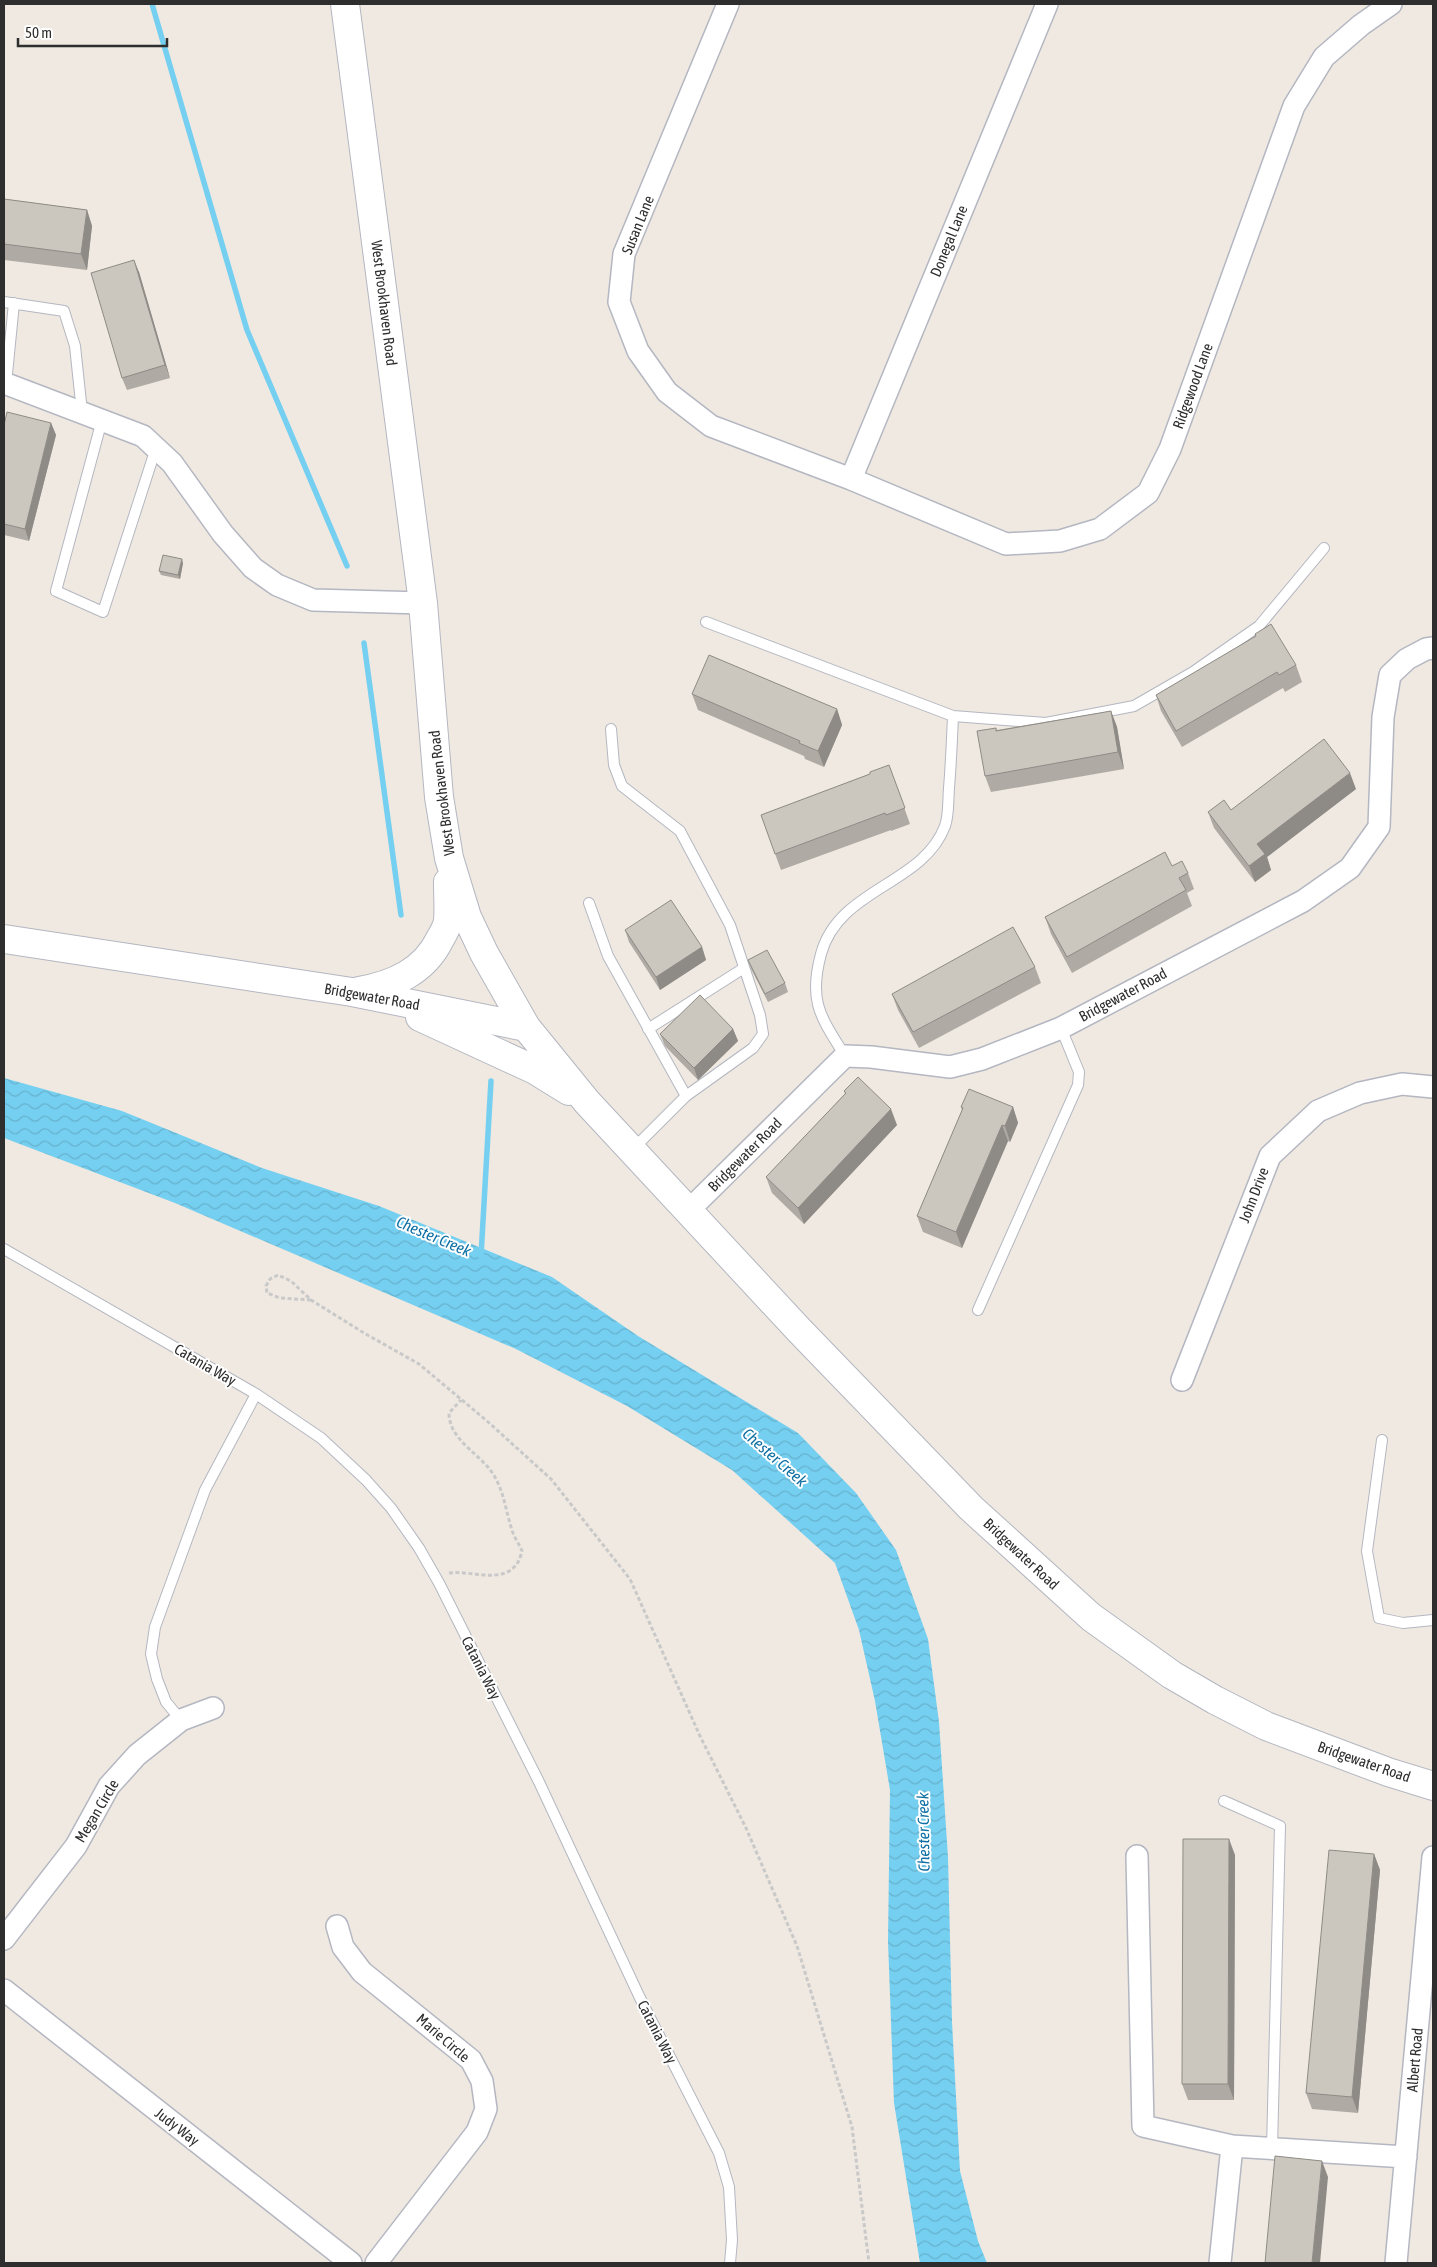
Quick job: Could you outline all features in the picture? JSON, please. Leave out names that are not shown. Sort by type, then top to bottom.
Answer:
[{"type":"street","name":"West Brookhaven Road","points":[[345,4],[423,603],[439,797],[449,858],[467,917],[484,953],[526,1027]]},
{"type":"street","name":"Susan Lane","points":[[728,4],[624,254],[619,302],[638,351],[668,392],[711,426],[851,479]]},
{"type":"street","name":"Donegal Lane","points":[[851,479],[1047,4]]},
{"type":"street","name":"Ridgewood Lane","points":[[851,479],[1006,544],[1060,541],[1100,529],[1148,493],[1170,448],[1294,106],[1324,57],[1361,25],[1391,4]]},
{"type":"street","points":[[5,383],[143,436],[172,463],[223,534],[252,568],[277,585],[313,600],[423,603]]},
{"type":"street","name":"Bridgewater Road","points":[[688,1211],[845,1056],[872,1057],[913,1064],[950,1067],[982,1059],[1061,1028],[1303,901],[1350,868],[1379,827],[1383,717],[1390,675],[1407,659],[1433,648]]},
{"type":"street","points":[[352,992],[382,987],[414,972],[437,945],[448,923],[449,858]]},
{"type":"street","name":"Bridgewater Road","points":[[4,939],[352,992],[526,1027],[587,1102],[631,1151],[971,1508],[1091,1617],[1172,1675],[1257,1722],[1332,1752],[1433,1786]]},
{"type":"street","points":[[352,992],[408,1012],[469,1039],[535,1070],[587,1102]]},
{"type":"street","name":"John Drive","points":[[1182,1380],[1270,1156],[1318,1111],[1360,1093],[1402,1084],[1433,1087]]},
{"type":"street","name":"Megan Circle","points":[[4,1939],[76,1846],[109,1786],[137,1755],[181,1720],[213,1708]]},
{"type":"street","points":[[1137,1856],[1143,2126],[1232,2146],[1406,2157]]},
{"type":"street","name":"Albert Road","points":[[1396,2263],[1433,1857]]},
{"type":"street","name":"Marie Circle","points":[[337,1926],[343,1947],[362,1972],[471,2060],[482,2081],[486,2109],[477,2132],[376,2263]]},
{"type":"street","name":"Judy Way","points":[[4,1990],[351,2263]]},
{"type":"street","points":[[1220,2263],[1232,2146]]},
{"type":"lane","points":[[5,383],[9,302],[64,311],[75,346],[82,412]]},
{"type":"lane","points":[[102,420],[56,591],[103,612],[156,448]]},
{"type":"lane","points":[[706,622],[953,716],[1046,723],[1134,706],[1193,672],[1259,626],[1324,548]]},
{"type":"lane","points":[[845,1056],[816,1004],[814,984],[825,940],[837,921],[858,902],[910,868],[932,847],[945,826],[953,716]]},
{"type":"lane","points":[[611,729],[614,765],[622,786],[680,831],[730,925],[760,1016],[763,1034],[753,1048],[686,1096],[631,1151]]},
{"type":"lane","points":[[589,903],[608,956],[686,1096]]},
{"type":"lane","points":[[648,1029],[744,968]]},
{"type":"lane","points":[[978,1310],[1078,1085],[1079,1072],[1061,1028]]},
{"type":"lane","name":"Catania Way","points":[[4,1249],[256,1394],[321,1438],[366,1480],[391,1508],[434,1574],[539,1782],[640,1998],[720,2153],[729,2187],[732,2240],[730,2263]]},
{"type":"lane","points":[[181,1720],[166,1702],[156,1678],[151,1654],[155,1627],[205,1490],[256,1394]]},
{"type":"lane","points":[[1382,1440],[1367,1551],[1379,1618],[1404,1623],[1433,1620]]},
{"type":"lane","points":[[1224,1801],[1280,1826],[1272,2149]]},
{"type":"path","points":[[311,1300],[280,1298],[267,1293],[266,1286],[270,1279],[278,1275],[291,1282],[311,1300],[419,1364],[487,1421],[551,1479],[630,1579],[700,1736],[746,1828],[797,1946],[852,2127],[869,2263]]},
{"type":"path","points":[[434,1574],[462,1571],[497,1576],[516,1566],[522,1551],[512,1532],[501,1486],[490,1469],[462,1442],[449,1422],[449,1413],[461,1400]]},
{"type":"water","name":"Chester Creek","points":[[4,1078],[122,1111],[262,1168],[379,1206],[552,1277],[638,1336],[798,1433],[856,1493],[896,1550],[928,1639],[939,1722],[948,1857],[952,2022],[960,2171],[978,2241],[987,2263],[920,2263],[894,2103],[888,1941],[890,1790],[875,1701],[859,1630],[835,1563],[732,1470],[627,1406],[516,1349],[175,1203],[4,1138]]},
{"type":"building","points":[[4,199],[87,210],[81,254],[4,244]]},
{"type":"building","points":[[134,260],[165,365],[122,378],[91,273]]},
{"type":"building","points":[[7,412],[51,423],[25,529],[4,524],[4,425]]},
{"type":"building","points":[[163,555],[182,559],[178,575],[159,571]]},
{"type":"building","points":[[1271,624],[1296,665],[1279,675],[1277,672],[1176,731],[1156,695],[1256,636],[1255,634]]},
{"type":"building","points":[[709,655],[837,709],[818,751],[799,743],[800,741],[692,694]]},
{"type":"building","points":[[1111,711],[1118,752],[985,776],[977,731],[996,728],[996,731]]},
{"type":"building","points":[[1324,739],[1350,773],[1257,844],[1265,854],[1249,866],[1208,812],[1224,800],[1231,810]]},
{"type":"building","points":[[889,765],[905,808],[886,815],[885,813],[775,854],[761,815]]},
{"type":"building","points":[[1165,852],[1172,866],[1182,861],[1188,873],[1179,878],[1186,890],[1067,957],[1045,917]]},
{"type":"building","points":[[671,900],[702,947],[656,977],[625,930]]},
{"type":"building","points":[[1013,927],[1035,967],[913,1032],[892,994]]},
{"type":"building","points":[[767,950],[785,983],[765,994],[748,960]]},
{"type":"building","points":[[700,995],[733,1029],[694,1068],[660,1034]]},
{"type":"building","points":[[858,1077],[891,1109],[798,1208],[766,1177],[846,1093],[844,1091]]},
{"type":"building","points":[[969,1089],[1013,1107],[1005,1126],[1002,1125],[956,1232],[917,1216],[963,1108],[961,1107]]},
{"type":"building","points":[[1183,1839],[1229,1839],[1228,2084],[1182,2084]]},
{"type":"building","points":[[1329,1850],[1374,1854],[1352,2097],[1306,2093]]},
{"type":"building","points":[[1275,2156],[1322,2161],[1312,2263],[1265,2263]]},
{"type":"waterway","points":[[152,4],[247,330],[347,566]]},
{"type":"waterway","points":[[364,643],[401,915]]},
{"type":"waterway","name":"Chester Creek","points":[[481,1256],[491,1081]]}]
